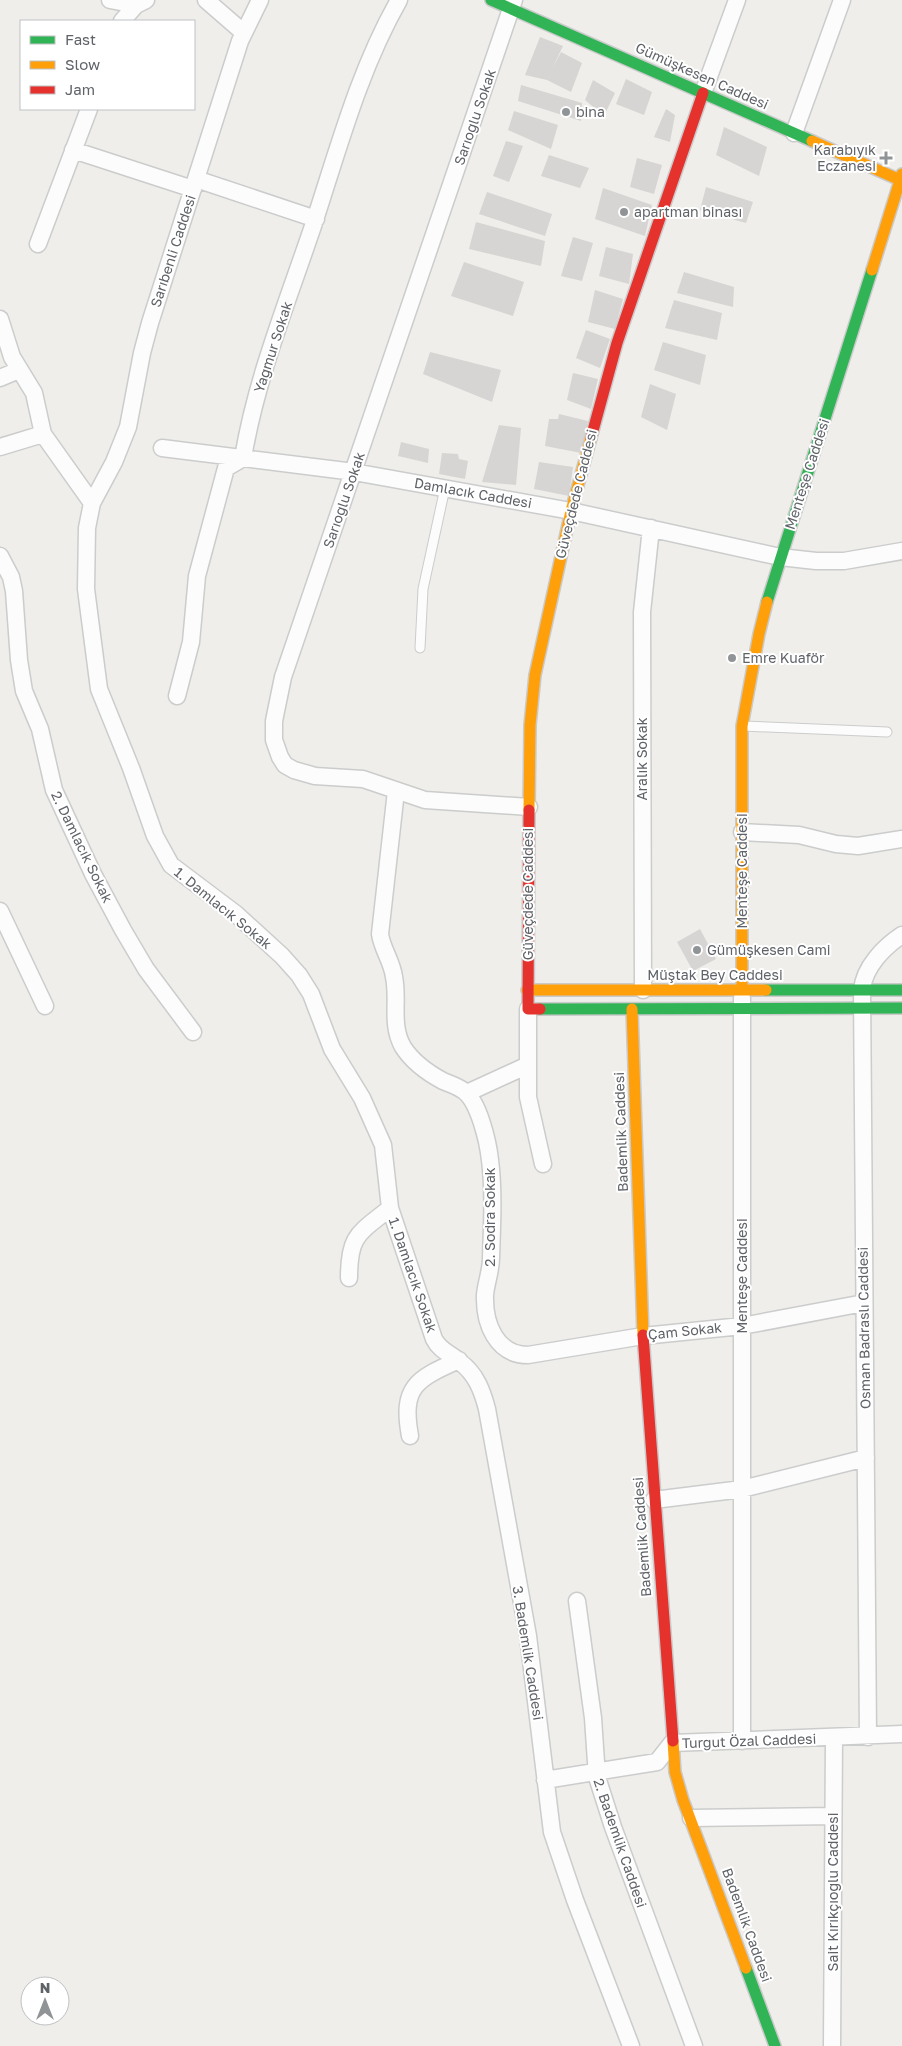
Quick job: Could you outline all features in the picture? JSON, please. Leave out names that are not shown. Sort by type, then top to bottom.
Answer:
[{"type":"street","points":[[110,0],[141,3]]},
{"type":"street","points":[[206,0],[244,33]]},
{"type":"street","name":"Sarıbenli Caddesi","points":[[92,503],[114,462],[128,427],[145,340],[244,33],[260,0]]},
{"type":"street","name":"Yağmur Sokak","points":[[244,458],[254,405],[361,82],[399,0]]},
{"type":"street","name":"Gümüşkesen Caddesi","points":[[491,0],[513,5],[703,93],[901,178]]},
{"type":"street","name":"Güveçdede Caddesi","points":[[528,1009],[530,725],[535,675],[571,511],[617,343],[736,0]]},
{"type":"street","points":[[794,133],[842,0]]},
{"type":"street","points":[[123,20],[141,3]]},
{"type":"street","name":"Sarıoğlu Sokak","points":[[513,5],[283,677],[274,721],[274,740],[280,757],[286,765],[294,770],[315,776],[363,779],[396,791],[431,800],[529,807]]},
{"type":"street","points":[[38,244],[89,110]]},
{"type":"street","points":[[73,150],[316,219]]},
{"type":"street","name":"Menteşe Caddesi","points":[[742,1741],[742,726],[759,634],[780,557],[901,178]]},
{"type":"street","points":[[0,319],[12,357],[34,392],[42,434],[92,503]]},
{"type":"street","points":[[0,378],[19,370]]},
{"type":"street","points":[[0,447],[42,434]]},
{"type":"street","name":"Damlacık Caddesi","points":[[162,448],[354,472],[445,488],[571,511],[780,557],[816,561],[844,561],[902,551]]},
{"type":"street","points":[[177,696],[191,642],[198,576],[226,468],[244,458]]},
{"type":"street","name":"1. Damlacık Sokak","points":[[92,503],[87,528],[85,558],[89,627],[96,676],[102,699],[131,768],[156,836],[165,856],[178,872],[242,920],[282,956],[306,987],[332,1048],[362,1098],[382,1145],[386,1160],[390,1208],[434,1338],[440,1349],[458,1360]]},
{"type":"street","name":"Aralık Sokak","points":[[642,990],[642,612],[651,528]]},
{"type":"street","name":"2. Damlacık Sokak","points":[[0,556],[11,577],[14,590],[19,660],[24,692],[40,729],[54,790],[93,874],[123,930],[146,969],[193,1032]]},
{"type":"street","points":[[396,791],[380,934],[392,962],[395,980],[395,1023],[398,1036],[411,1058],[436,1076],[466,1093],[528,1065]]},
{"type":"street","points":[[742,832],[799,835],[836,844],[858,846],[902,839]]},
{"type":"street","points":[[0,911],[46,1006]]},
{"type":"street","name":"Osman Badraslı Caddesi","points":[[868,1737],[861,1008],[865,975],[871,964],[902,935]]},
{"type":"street","name":"Müştak Bey Caddesi","points":[[527,990],[902,990]]},
{"type":"street","points":[[542,1164],[528,1097],[528,1009],[902,1008]]},
{"type":"street","name":"Bademlik Caddesi","points":[[632,1009],[643,1336],[672,1743],[678,1784],[775,2046]]},
{"type":"street","name":"2. Sodra Sokak","points":[[466,1093],[482,1125],[492,1176],[491,1262],[485,1294],[486,1316],[496,1340],[508,1350],[520,1355],[535,1354]]},
{"type":"street","name":"1. Damlacık Sokak","points":[[349,1278],[349,1257],[354,1239],[390,1208]]},
{"type":"street","name":"Çam Sokak","points":[[535,1354],[643,1336],[742,1326],[864,1303]]},
{"type":"street","points":[[410,1436],[407,1403],[412,1390],[437,1370],[458,1360]]},
{"type":"street","name":"3. Bademlik Caddesi","points":[[458,1360],[477,1381],[487,1409],[528,1636],[556,1843],[575,1900],[631,2046]]},
{"type":"street","points":[[654,1500],[742,1489],[866,1458]]},
{"type":"street","name":"2. Bademlik Caddesi","points":[[577,1602],[592,1718],[596,1772],[613,1827],[694,2046]]},
{"type":"street","name":"Turgut Özal Caddesi","points":[[546,1780],[657,1762],[672,1743],[868,1737],[902,1734]]},
{"type":"street","name":"Sait Kırıkçıoğlu Caddesi","points":[[832,2046],[834,1738]]},
{"type":"street","points":[[691,1818],[833,1816]]},
{"type":"lane","points":[[420,648],[423,589],[445,488]]},
{"type":"lane","points":[[742,726],[887,732]]},
{"type":"building","points":[[540,37],[563,46],[552,69],[561,52],[582,63],[571,92],[547,80],[525,75]]},
{"type":"building","points":[[626,79],[652,92],[644,115],[616,104]]},
{"type":"building","points":[[593,80],[615,93],[604,116],[585,100]]},
{"type":"building","name":"bina","points":[[521,85],[582,103],[581,121],[518,101]]},
{"type":"building","points":[[666,109],[675,115],[670,142],[654,137]]},
{"type":"building","points":[[514,111],[558,125],[551,149],[508,130]]},
{"type":"building","points":[[724,127],[767,147],[759,176],[716,155]]},
{"type":"building","points":[[506,141],[523,146],[509,182],[493,176]]},
{"type":"building","name":"bina","points":[[549,155],[589,168],[580,188],[541,176]]},
{"type":"building","name":"apartman binası","points":[[637,158],[662,165],[654,194],[630,187]]},
{"type":"building","points":[[706,187],[753,202],[746,223],[700,210]]},
{"type":"building","name":"apartman binası","points":[[603,188],[652,205],[645,236],[595,219]]},
{"type":"building","points":[[487,192],[552,214],[545,236],[479,214]]},
{"type":"building","points":[[476,222],[545,241],[541,266],[469,249]]},
{"type":"building","points":[[573,237],[593,243],[582,281],[561,276]]},
{"type":"building","name":"apartman binası","points":[[606,247],[633,254],[629,284],[599,276]]},
{"type":"building","points":[[464,262],[524,282],[513,316],[451,296]]},
{"type":"building","points":[[684,272],[734,287],[733,307],[677,293]]},
{"type":"building","points":[[595,290],[623,299],[615,329],[588,322]]},
{"type":"building","points":[[674,300],[722,313],[717,340],[665,328]]},
{"type":"building","points":[[586,330],[610,339],[600,368],[576,358]]},
{"type":"building","points":[[663,342],[706,355],[700,385],[654,370]]},
{"type":"building","points":[[430,352],[501,370],[492,402],[423,374]]},
{"type":"building","points":[[573,373],[598,379],[591,409],[567,400]]},
{"type":"building","points":[[650,384],[676,394],[667,430],[641,417]]},
{"type":"building","points":[[559,414],[588,421],[581,453],[545,446],[549,419],[558,419]]},
{"type":"building","points":[[499,425],[521,428],[516,485],[482,482]]},
{"type":"building","points":[[401,442],[429,449],[428,463],[398,456]]},
{"type":"building","points":[[442,453],[458,454],[459,459],[468,461],[465,479],[439,474]]},
{"type":"building","points":[[539,462],[573,467],[569,496],[534,489]]},
{"type":"building","name":"Gümüşkesen Cami","points":[[700,929],[716,959],[693,971],[677,942]]},
{"type":"traffic: fast","points":[[491,0],[812,141]]},
{"type":"traffic: fast","points":[[767,602],[872,270]]},
{"type":"traffic: fast","points":[[766,990],[902,990]]},
{"type":"traffic: fast","points":[[540,1009],[902,1008]]},
{"type":"traffic: fast","points":[[746,1968],[775,2046]]},
{"type":"traffic: slow","points":[[812,141],[900,180]]},
{"type":"traffic: slow","points":[[872,270],[902,174]]},
{"type":"traffic: slow","points":[[529,810],[530,725],[535,675],[571,511],[591,438]]},
{"type":"traffic: slow","points":[[742,990],[742,726],[759,634],[767,602]]},
{"type":"traffic: slow","points":[[527,990],[766,990]]},
{"type":"traffic: slow","points":[[632,1009],[643,1335]]},
{"type":"traffic: slow","points":[[673,1741],[675,1772],[683,1800],[746,1968]]},
{"type":"traffic: jam","points":[[591,438],[617,343],[703,93]]},
{"type":"traffic: jam","points":[[529,810],[528,1009],[540,1009]]},
{"type":"traffic: jam","points":[[643,1335],[673,1741]]},
{"type":"place","name":"bina","points":[[566,112]]},
{"type":"place","name":"Karabıyık Eczanesi","points":[[886,158]]},
{"type":"place","name":"apartman binası","points":[[624,212]]},
{"type":"place","name":"Emre Kuaför","points":[[732,658]]},
{"type":"place","name":"Gümüşkesen Cami","points":[[697,950]]}]
